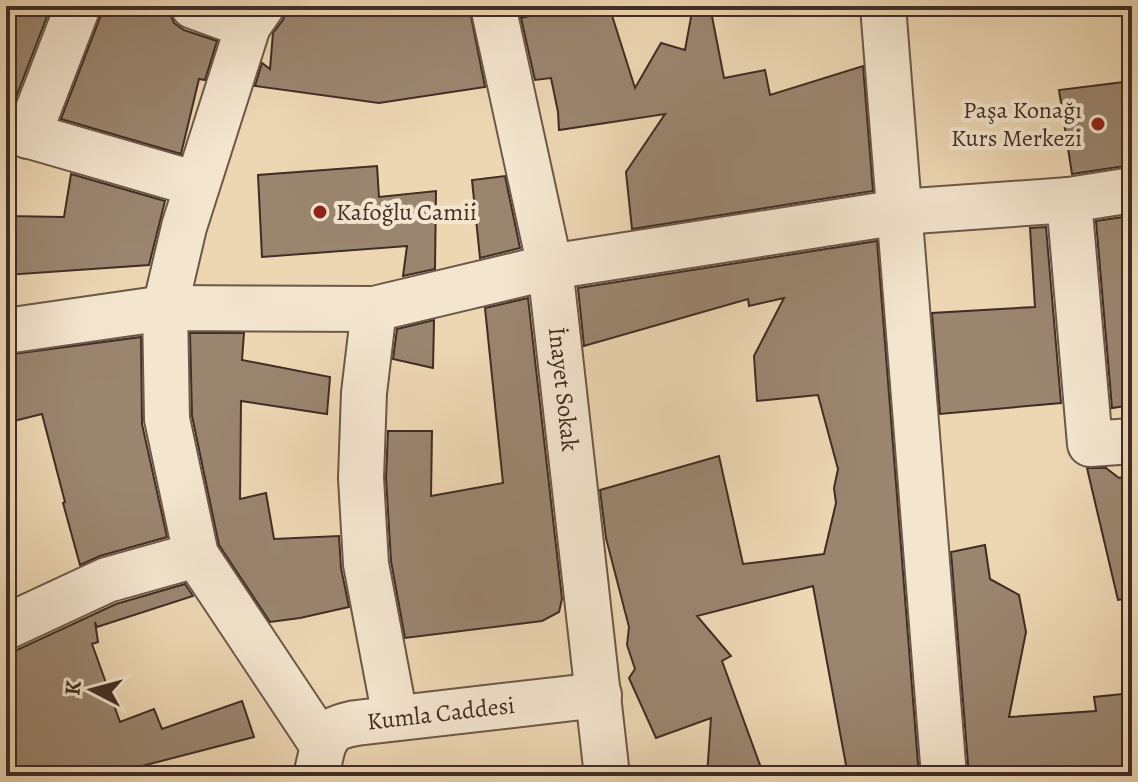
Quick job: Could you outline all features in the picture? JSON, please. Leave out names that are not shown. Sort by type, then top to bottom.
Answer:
[{"type":"street","points":[[78,6],[17,133],[196,184]]},
{"type":"street","points":[[193,6],[255,16],[196,184],[165,308],[167,419],[196,555],[320,761]]},
{"type":"street","name":"İnayet Sokak","points":[[493,6],[550,267],[607,776]]},
{"type":"street","points":[[883,6],[944,776]]},
{"type":"street","points":[[6,331],[165,308],[374,309],[550,267],[900,212],[1069,200],[1132,190]]},
{"type":"street","points":[[1069,200],[1090,444],[1132,441]]},
{"type":"street","points":[[374,309],[364,393],[361,478],[366,564],[395,717]]},
{"type":"street","points":[[6,627],[107,580],[196,555]]},
{"type":"street","name":"Kumla Caddesi","points":[[320,761],[328,735],[336,728],[356,723],[599,695]]},
{"type":"building","points":[[6,6],[51,6],[13,105],[6,105]]},
{"type":"building","points":[[102,6],[169,6],[174,23],[184,30],[217,41],[205,80],[199,79],[181,154],[61,119]]},
{"type":"building","points":[[287,6],[469,6],[485,87],[379,103],[255,86],[262,63],[270,69],[273,33],[283,20]]},
{"type":"building","points":[[571,6],[609,6],[635,88],[661,43],[685,50],[693,6],[710,6],[724,78],[765,70],[770,95],[863,66],[873,191],[632,229],[626,172],[665,114],[559,130],[551,78],[535,80],[521,18]]},
{"type":"building","name":"Paşa Konağı Kurs Merkezi","points":[[1132,81],[1132,157],[1125,158],[1125,166],[1072,174],[1059,90]]},
{"type":"building","name":"Kafoğlu Camii","points":[[377,166],[379,197],[436,191],[435,269],[403,276],[407,246],[262,257],[258,175]]},
{"type":"building","points":[[71,174],[165,201],[149,265],[6,275],[6,216],[64,217]]},
{"type":"building","points":[[505,176],[520,248],[480,258],[472,180]]},
{"type":"building","points":[[1130,216],[1132,405],[1112,408],[1096,221]]},
{"type":"building","points":[[1046,227],[1061,403],[940,414],[932,313],[1035,307],[1030,228]]},
{"type":"building","points":[[877,241],[919,776],[848,776],[813,586],[697,616],[731,656],[722,661],[764,776],[707,776],[711,718],[656,738],[629,678],[635,669],[627,645],[629,627],[606,538],[600,490],[719,456],[743,564],[824,554],[836,503],[834,488],[838,469],[818,395],[757,401],[754,356],[784,298],[749,306],[748,299],[584,346],[578,288]]},
{"type":"building","points":[[528,298],[562,599],[559,612],[542,621],[405,638],[391,561],[386,478],[388,431],[432,431],[431,496],[503,483],[485,308]]},
{"type":"building","points":[[434,320],[433,368],[393,359],[397,329]]},
{"type":"building","points":[[190,333],[244,333],[242,360],[330,377],[327,414],[241,401],[240,499],[266,493],[274,539],[339,536],[341,568],[349,607],[270,622],[219,545],[192,416]]},
{"type":"building","points":[[141,337],[142,424],[167,537],[100,556],[80,565],[42,414],[6,423],[6,355]]},
{"type":"building","points":[[1087,468],[1106,468],[1119,478],[1132,475],[1132,598],[1118,600]]},
{"type":"building","points":[[985,545],[990,579],[1019,595],[1026,632],[1009,717],[1096,711],[1094,697],[1132,693],[1132,776],[969,776],[951,552]]},
{"type":"building","points":[[185,584],[193,596],[97,627],[95,622],[98,642],[92,644],[120,722],[154,709],[162,729],[242,701],[254,737],[142,766],[145,776],[17,776],[6,752],[6,652],[17,650],[116,604]]},
{"type":"place","name":"Paşa Konağı Kurs Merkezi","points":[[1098,124]]},
{"type":"place","name":"Kafoğlu Camii","points":[[320,212]]}]
